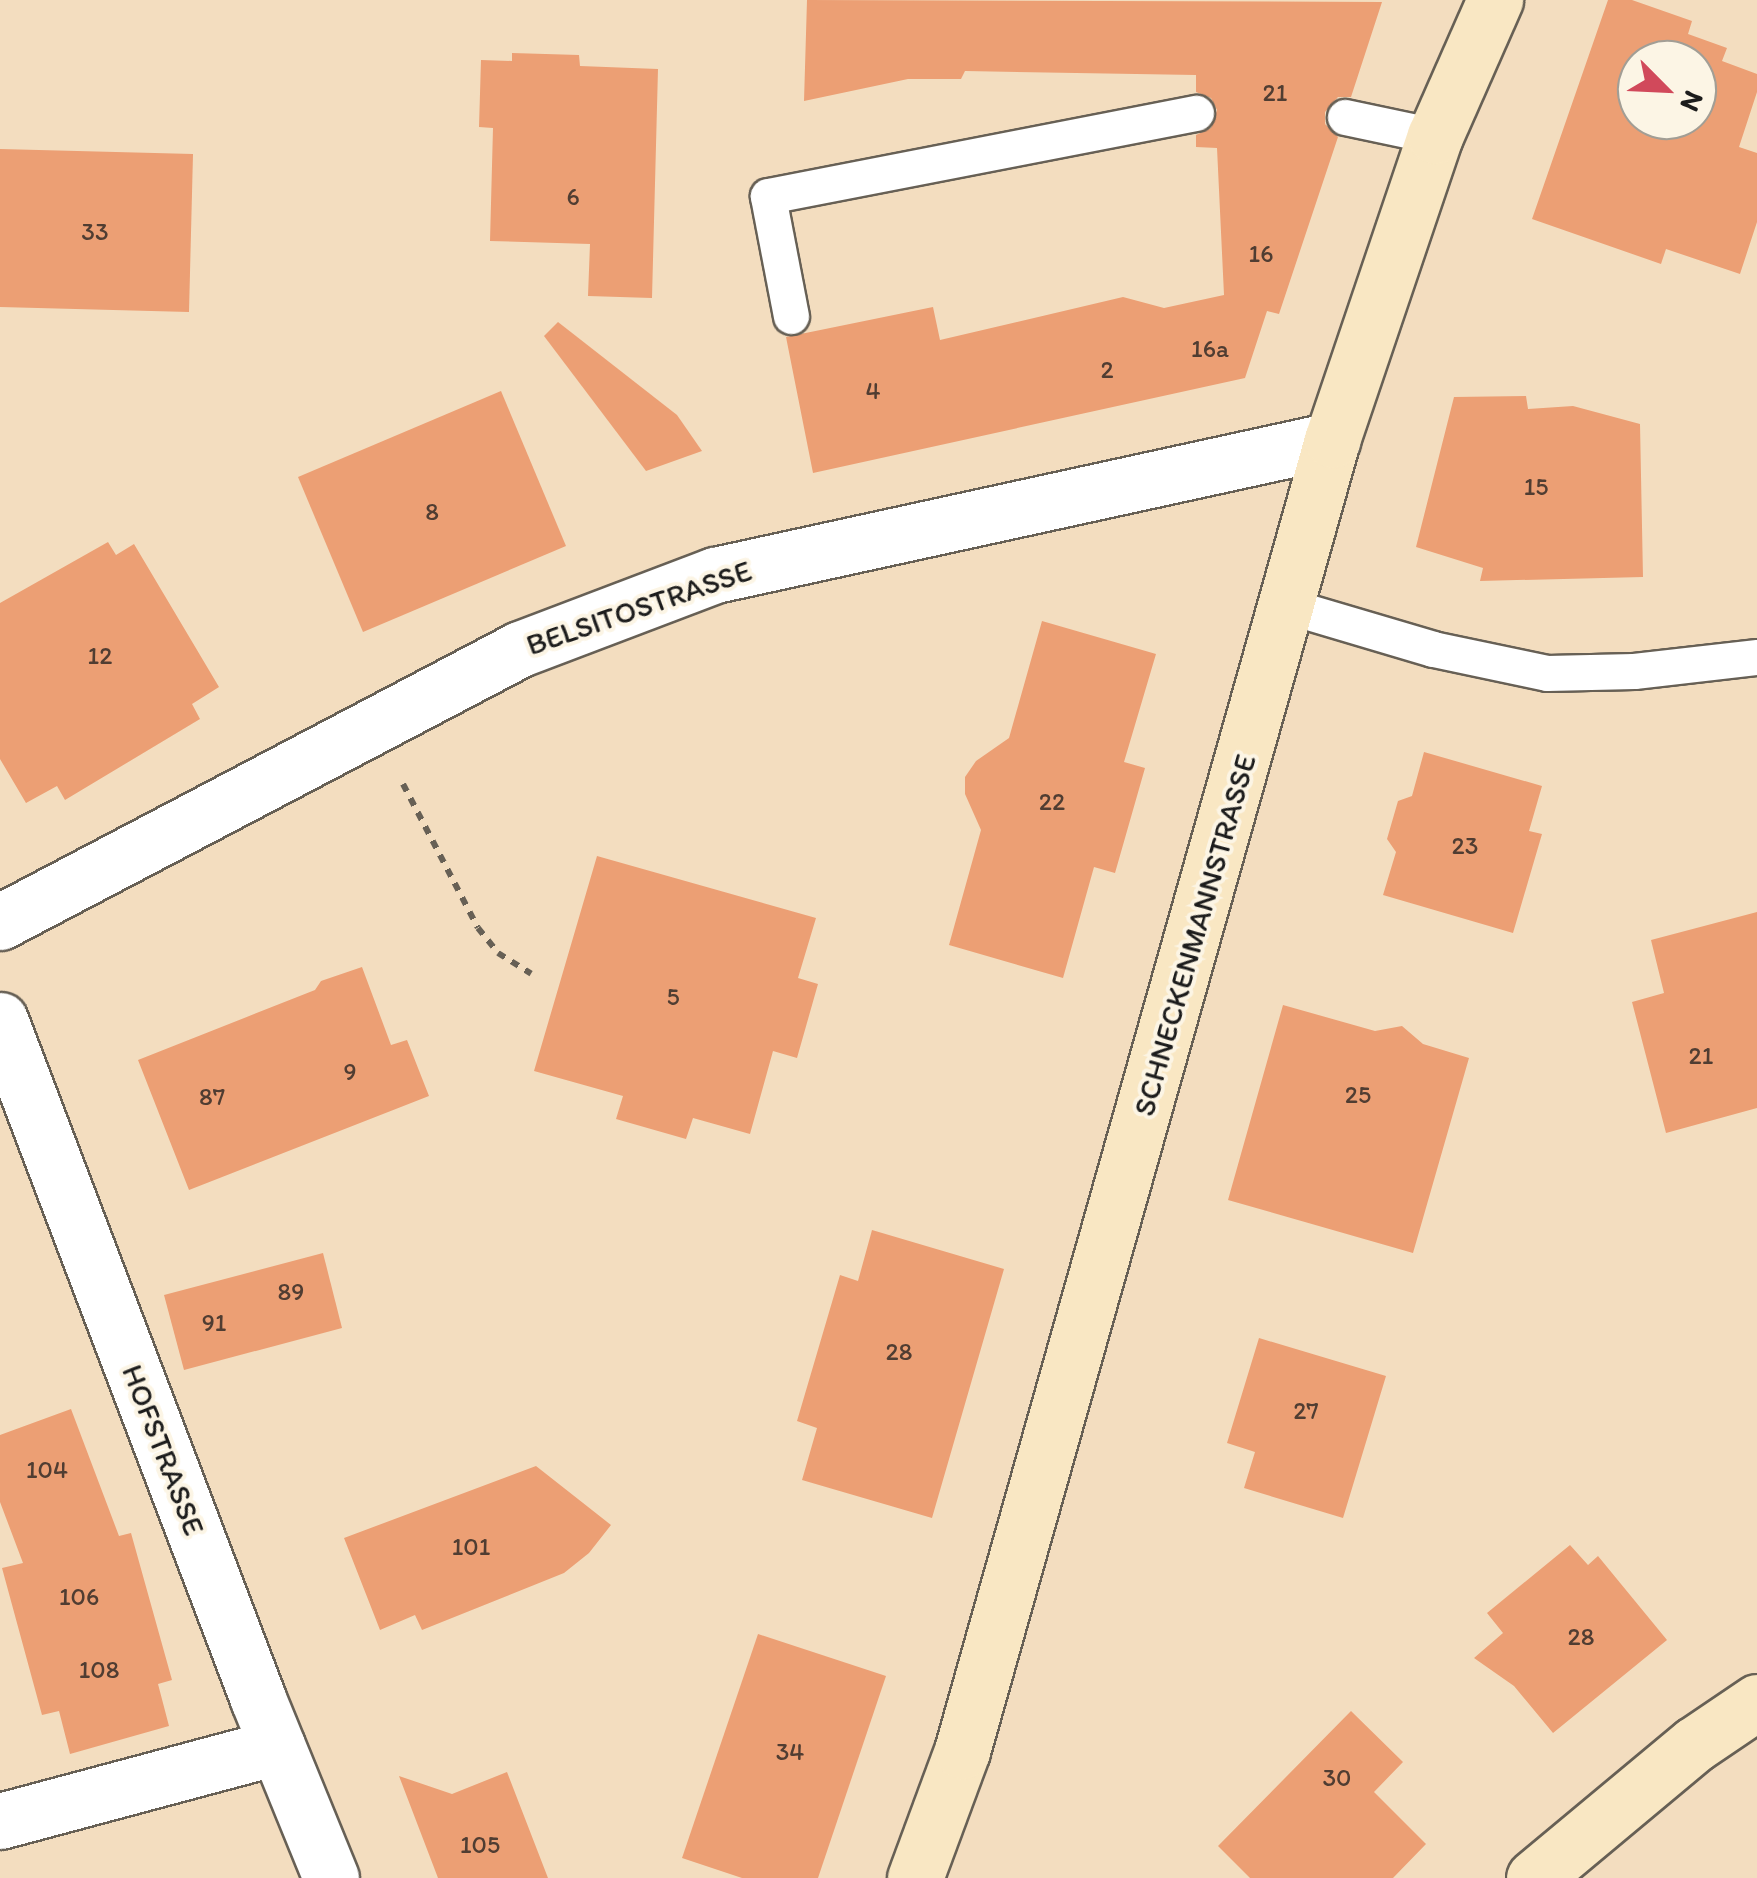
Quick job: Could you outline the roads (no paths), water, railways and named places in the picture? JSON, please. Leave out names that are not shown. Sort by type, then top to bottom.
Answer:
[{"type":"main road","name":"SCHNECKENMANNSTRASSE","points":[[914,1878],[962,1751],[1332,440],[1435,136],[1495,0]]},
{"type":"main road","points":[[1534,1878],[1695,1744],[1757,1702]]},
{"type":"street","name":"BELSITOSTRASSE","points":[[0,922],[520,649],[715,575],[1332,440]]},
{"type":"street","name":"HOFSTRASSE","points":[[0,1020],[277,1747],[332,1878]]},
{"type":"street","points":[[0,1822],[277,1747]]},
{"type":"lane","points":[[791,316],[768,196],[1196,113]]},
{"type":"lane","points":[[1345,117],[1435,136]]},
{"type":"lane","points":[[1288,606],[1433,649],[1547,674],[1634,671],[1757,657]]}]
